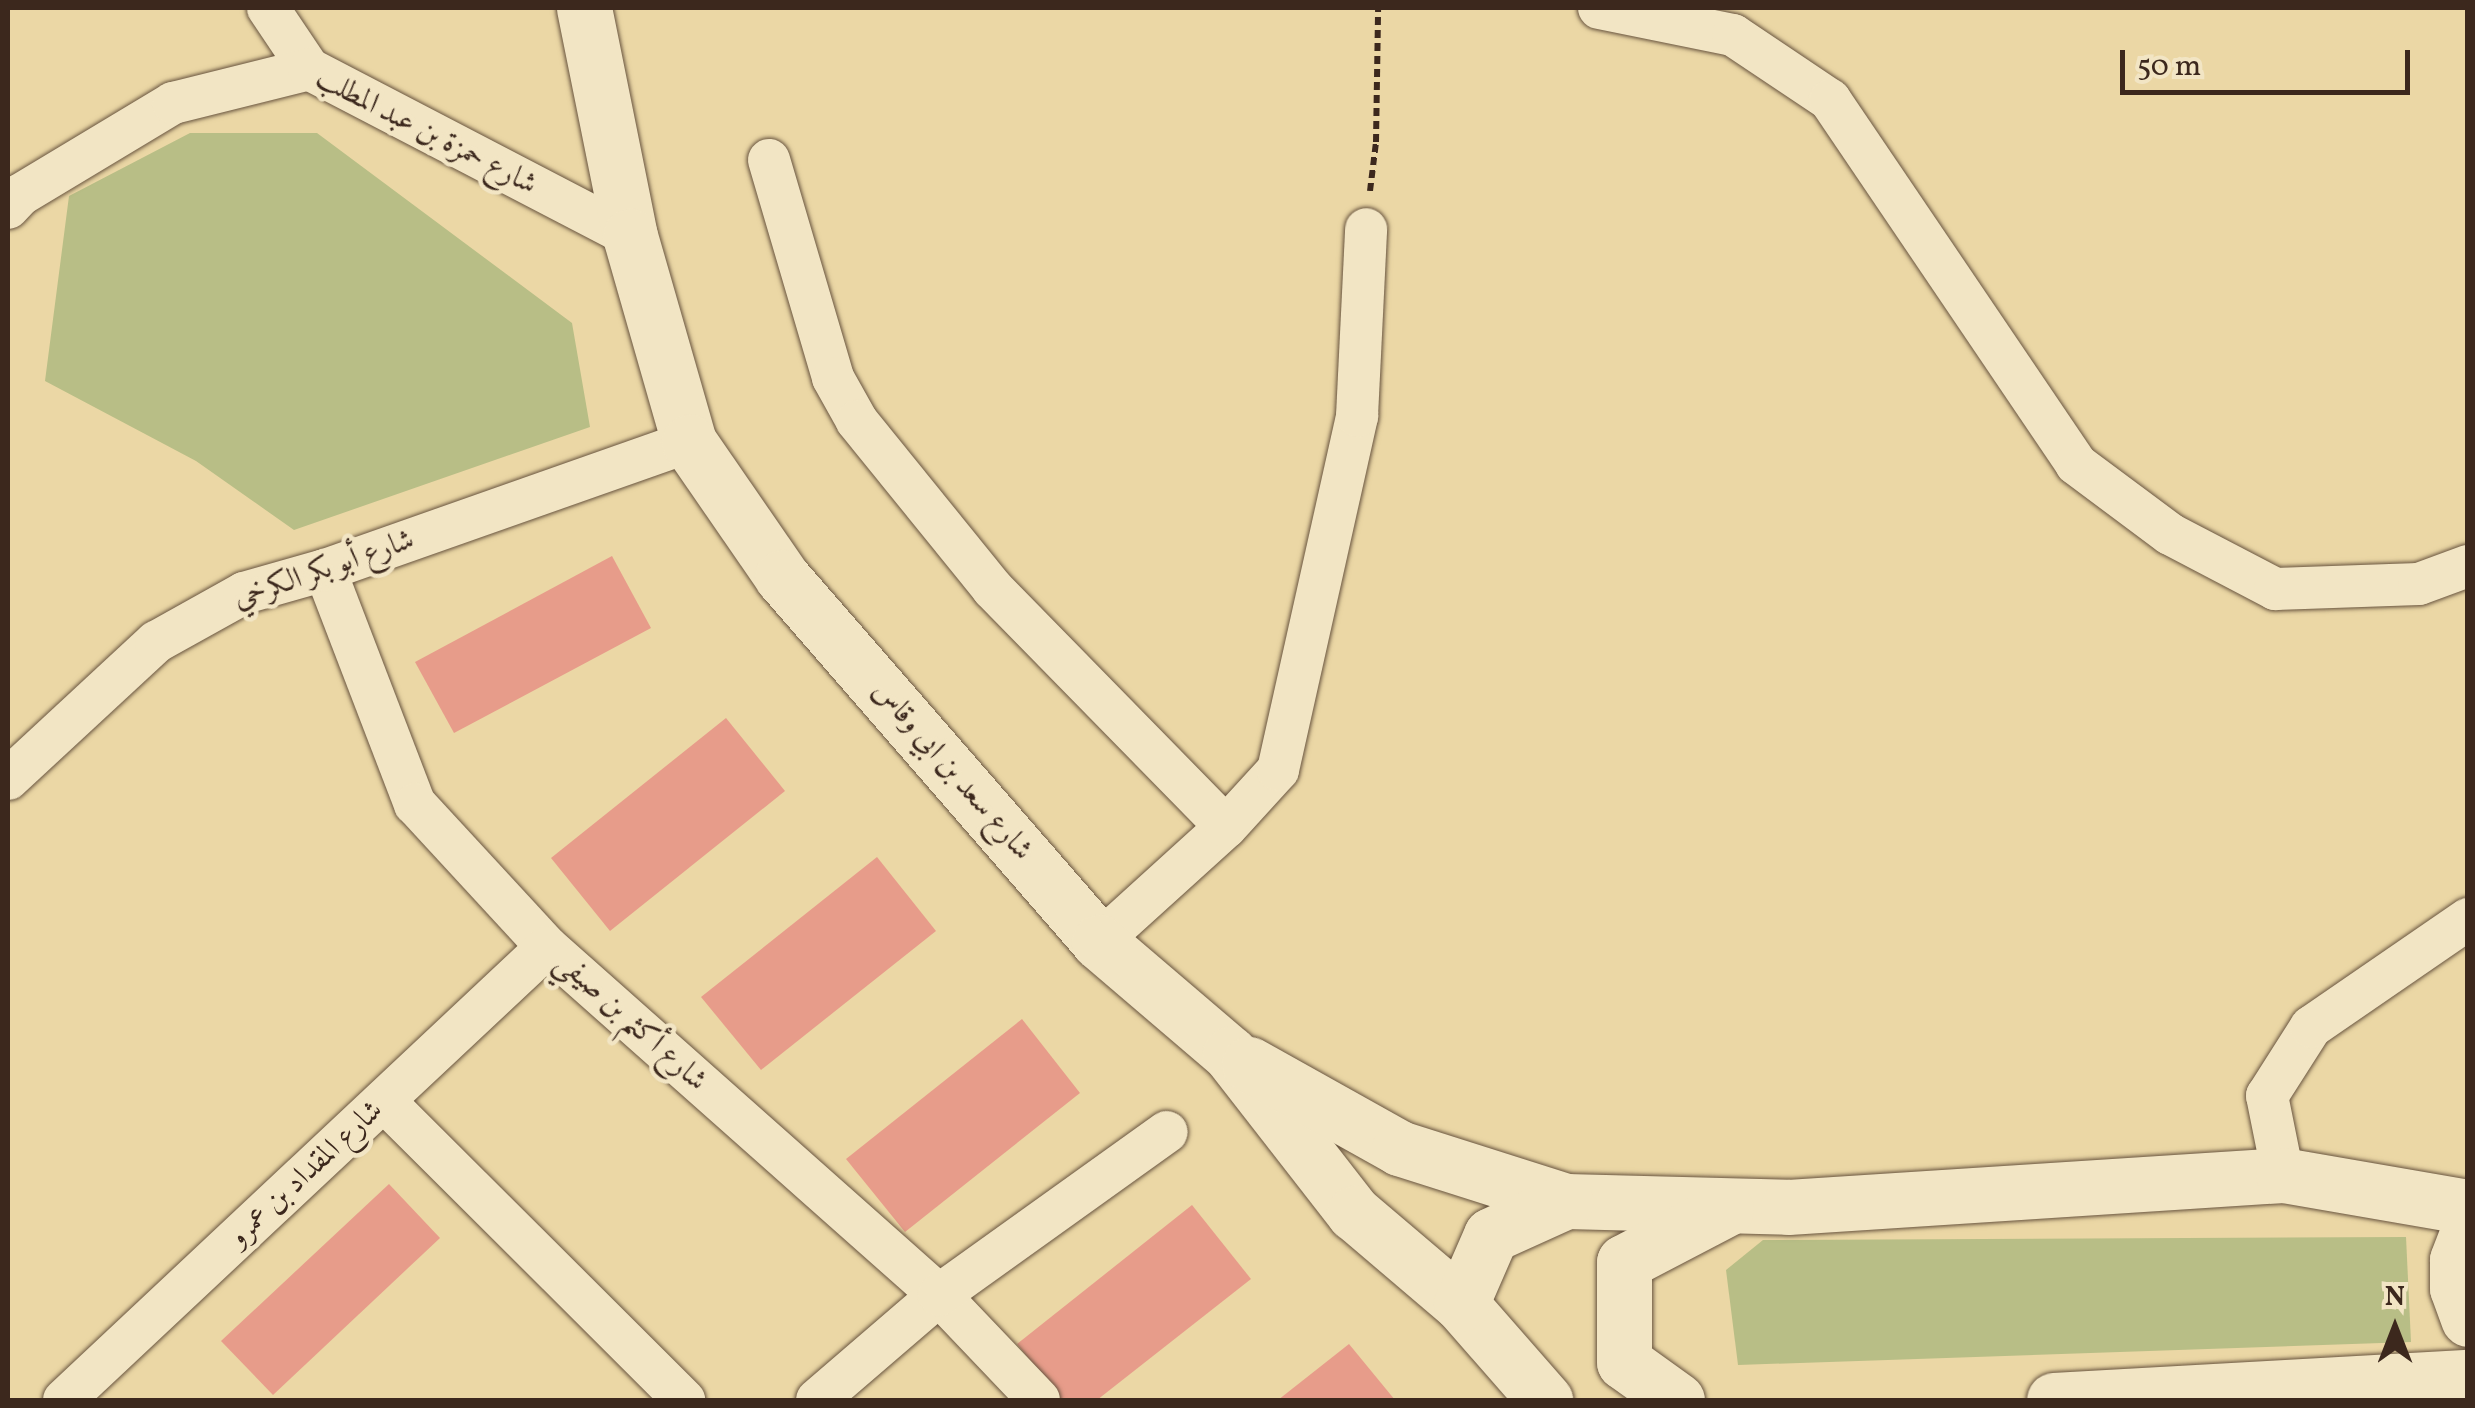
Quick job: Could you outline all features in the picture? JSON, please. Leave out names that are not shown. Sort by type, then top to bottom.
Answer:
[{"type":"street","points":[[268,8],[309,70]]},
{"type":"street","name":"شارع سعد بن ابي وقاس","points":[[584,8],[630,236],[689,442],[782,577],[1099,942],[1230,1054],[1354,1213],[1461,1304],[1545,1400]]},
{"type":"street","points":[[1599,8],[1733,35],[1830,100],[2076,464],[2170,534],[2276,589],[2419,584],[2468,566]]},
{"type":"street","name":"شارع حمزة بن عبد المطلب","points":[[8,208],[20,195],[173,103],[309,70],[630,236]]},
{"type":"street","points":[[770,160],[833,378],[858,421],[992,588],[1226,827]]},
{"type":"street","points":[[1099,942],[1226,827],[1278,770],[1358,416],[1366,229]]},
{"type":"street","name":"شارع أبو بكر الكرخي","points":[[8,780],[156,642],[244,593],[325,570],[689,442]]},
{"type":"street","name":"شارع أكثم بن صيفي","points":[[325,570],[415,804],[547,947],[939,1295],[1039,1400]]},
{"type":"street","points":[[2283,1175],[2267,1096],[2310,1027],[2468,919]]},
{"type":"street","name":"شارع المقداد بن عمرو","points":[[64,1400],[547,947]]},
{"type":"street","points":[[1230,1054],[1399,1148],[1566,1201],[1729,1208],[2283,1175],[2468,1207]]},
{"type":"street","points":[[384,1101],[684,1400]]},
{"type":"street","points":[[817,1400],[939,1295],[1168,1132]]},
{"type":"street","points":[[1461,1304],[1492,1235],[1566,1201]]},
{"type":"street","points":[[1677,1400],[1624,1362],[1624,1262],[1729,1208]]},
{"type":"street","points":[[2468,1231],[2458,1260],[2458,1288],[2468,1319]]},
{"type":"street","points":[[2054,1400],[2468,1378]]},
{"type":"path","points":[[1366,229],[1376,142],[1378,8]]},
{"type":"green space","points":[[190,133],[317,133],[572,323],[590,427],[294,530],[196,461],[45,381],[69,196]]},
{"type":"green space","points":[[2406,1237],[2411,1342],[1738,1365],[1726,1270],[1763,1240]]},
{"type":"building","points":[[612,556],[651,628],[454,733],[415,662]]},
{"type":"building","points":[[726,718],[785,791],[610,931],[551,858]]},
{"type":"building","points":[[877,857],[936,931],[761,1070],[701,997]]},
{"type":"building","points":[[1022,1019],[1080,1093],[905,1232],[846,1159]]},
{"type":"building","points":[[389,1184],[440,1238],[273,1395],[221,1341]]},
{"type":"building","points":[[1192,1205],[1251,1279],[1097,1400],[1062,1400],[1017,1344]]},
{"type":"building","points":[[1349,1344],[1395,1400],[1278,1400]]}]
